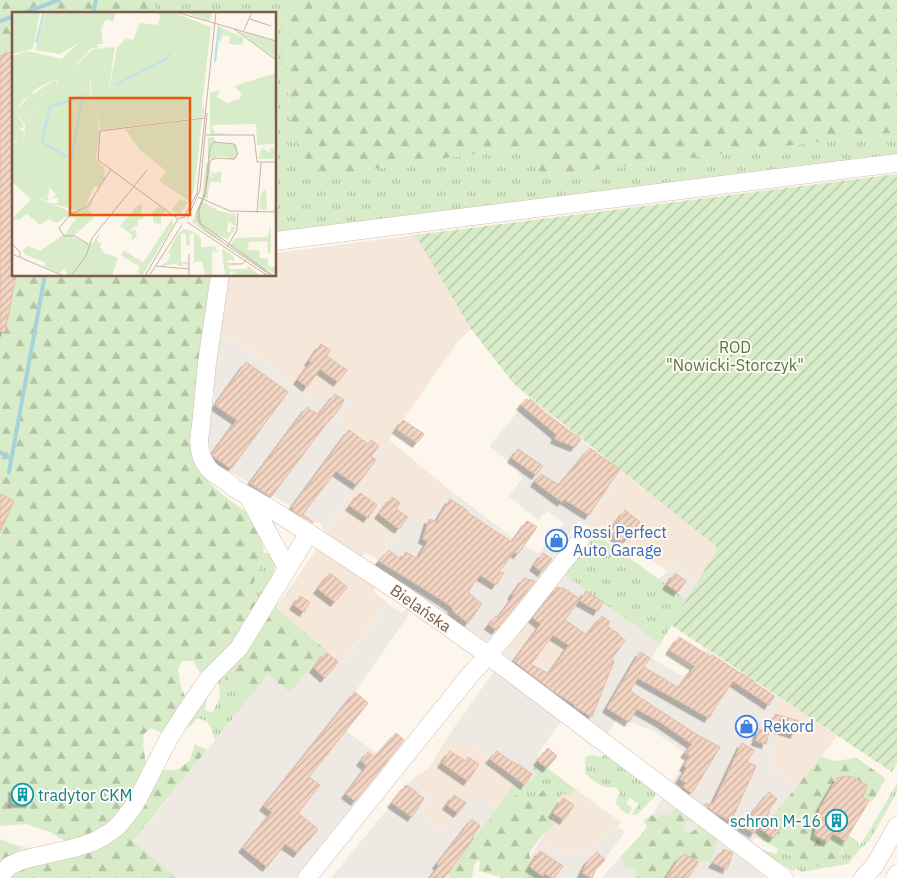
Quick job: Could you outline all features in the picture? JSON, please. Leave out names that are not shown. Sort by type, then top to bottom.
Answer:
[{"type":"street","points":[[276,241],[897,163]]},
{"type":"street","name":"Bielańska","points":[[220,276],[207,363],[199,441],[202,458],[213,473],[405,596],[489,656],[784,878]]},
{"type":"street","points":[[248,496],[287,568]]},
{"type":"street","points":[[0,876],[9,866],[22,860],[93,842],[106,835],[126,816],[135,804],[169,738],[185,713],[210,677],[239,648],[309,533]]},
{"type":"street","points":[[307,878],[470,675],[489,656],[580,540]]},
{"type":"street","points":[[863,878],[875,865],[897,826]]},
{"type":"street","points":[[895,878],[897,874]]},
{"type":"shaded area","points":[[415,235],[471,329],[458,341],[389,440],[450,490],[422,527],[399,529],[378,560],[365,553],[362,557],[325,533],[345,502],[393,444],[379,446],[363,441],[337,420],[350,401],[314,402],[254,353],[220,333],[229,276],[276,276],[276,253]]},
{"type":"shaded area","points":[[220,333],[254,353],[314,402],[331,390],[350,401],[337,420],[363,440],[371,440],[379,446],[394,444],[345,502],[325,533],[320,523],[313,522],[292,507],[207,459],[204,434],[215,405],[213,382]]},
{"type":"shaded area","points":[[531,396],[569,430],[623,472],[587,526],[579,521],[491,645],[375,565],[408,517],[422,527],[450,490],[513,538],[538,554],[564,523],[547,511],[538,520],[508,496],[523,478],[518,475],[521,471],[489,446]]},
{"type":"shaded area","points":[[623,472],[719,548],[697,582],[673,564],[668,571],[602,526],[596,534],[587,526]]},
{"type":"shaded area","points":[[320,544],[374,581],[375,593],[388,603],[341,663],[276,608]]},
{"type":"shaded area","points":[[674,565],[697,582],[687,601],[659,579]]},
{"type":"shaded area","points":[[565,575],[660,644],[652,658],[684,677],[705,649],[777,696],[771,768],[797,786],[750,844],[671,784],[689,756],[654,731],[629,722],[616,720],[607,735],[501,658],[507,648],[525,660],[562,676],[581,642],[535,614]]},
{"type":"shaded area","points":[[388,603],[401,613],[410,607],[413,609],[355,692],[368,703],[346,731],[389,762],[299,878],[0,878],[0,841],[93,863],[133,842],[268,675],[290,693],[326,650],[342,663]]},
{"type":"shaded area","points":[[535,614],[581,642],[562,676],[525,660],[507,648]]},
{"type":"shaded area","points":[[494,671],[561,722],[538,753],[538,761],[533,769],[537,772],[523,790],[511,781],[511,775],[466,742],[444,742]]},
{"type":"shaded area","points":[[777,696],[837,736],[797,786],[771,768]]},
{"type":"shaded area","points":[[444,742],[466,742],[511,775],[511,781],[514,783],[500,803],[492,806],[475,792],[445,832],[422,813],[429,798],[412,779],[430,767]]},
{"type":"shaded area","points":[[412,779],[429,798],[422,813],[445,832],[475,791],[492,806],[500,803],[451,878],[331,878]]},
{"type":"shaded area","points":[[575,789],[621,822],[617,827],[614,825],[592,849],[561,852],[541,839],[556,815],[556,803],[563,792],[570,797]]},
{"type":"shaded area","points":[[664,796],[702,822],[693,836],[649,819]]},
{"type":"shaded area","points":[[614,825],[625,831],[591,878],[536,878],[528,861],[541,839],[561,852],[592,849]]},
{"type":"shaded area","points":[[719,834],[766,878],[656,878]]},
{"type":"shaded area","points":[[620,857],[627,867],[639,871],[636,878],[602,878]]},
{"type":"green space","points":[[0,0],[154,0],[156,12],[12,12],[12,276],[215,276],[200,470],[219,492],[258,520],[264,553],[249,596],[264,599],[236,644],[203,674],[197,669],[194,661],[182,661],[178,669],[181,687],[186,699],[163,733],[151,728],[144,734],[143,743],[147,773],[117,821],[69,844],[50,832],[26,824],[0,826]]},
{"type":"green space","points":[[154,0],[286,0],[289,113],[333,175],[533,145],[540,177],[897,132],[897,157],[276,235],[276,12],[156,12]]},
{"type":"green space","points":[[286,0],[897,0],[897,132],[539,177],[533,145],[334,175],[302,164],[289,113]]},
{"type":"green space","name":"ROD \"Nowicki-Storczyk\"","points":[[897,174],[897,762],[892,772],[671,625],[718,548],[515,385],[471,329],[415,235]]},
{"type":"green space","points":[[596,534],[687,601],[660,644],[565,575]]},
{"type":"green space","points":[[264,553],[269,553],[274,557],[275,563],[272,579],[264,599],[249,596]]},
{"type":"green space","points":[[282,590],[276,608],[326,650],[290,693],[268,675],[255,691],[218,676]]},
{"type":"green space","points":[[218,676],[255,691],[215,740],[212,729],[206,721],[197,718],[191,726],[184,728],[203,699],[207,697],[205,710],[212,713],[220,698]]},
{"type":"green space","points":[[195,744],[207,750],[133,841],[177,878],[0,878],[0,839],[20,847],[19,855],[114,836],[143,809],[161,770],[177,770],[190,760]]},
{"type":"green space","points":[[605,753],[655,792],[655,796],[638,814],[631,815],[639,804],[630,798],[626,803],[632,808],[629,814],[627,814],[616,803],[620,793],[616,787],[603,786],[585,774],[585,757],[590,755],[602,757]]},
{"type":"green space","points":[[821,756],[834,761],[857,758],[885,778],[878,793],[872,801],[869,801],[845,841],[841,860],[824,867],[807,864],[756,837]]},
{"type":"green space","points":[[538,761],[575,789],[570,797],[563,793],[556,803],[559,805],[554,819],[539,793],[536,798],[529,800],[519,795],[508,798],[508,808],[483,827],[514,783],[523,789],[537,772],[533,769]]},
{"type":"green space","points":[[897,783],[897,792],[870,840],[848,864],[801,872],[796,868],[793,871],[762,852],[763,850],[776,854],[778,849],[807,864],[840,857],[843,851],[843,844],[848,835],[857,841],[859,847]]},
{"type":"green space","points":[[547,789],[555,797],[549,809],[554,825],[543,834],[529,853],[533,871],[543,878],[501,878],[479,871],[480,862],[478,860],[474,865],[472,878],[451,878],[448,873],[484,825],[508,808],[508,798],[516,795],[530,800]]},
{"type":"green space","points":[[680,807],[692,820],[683,824],[686,831],[691,833],[699,826],[719,834],[711,863],[703,860],[698,862],[688,878],[634,878],[636,870],[627,867],[620,857],[647,827],[645,819],[652,815],[657,819],[661,814],[671,815],[671,811]]},
{"type":"building","points":[[12,52],[12,276],[16,276],[5,332],[0,331],[0,56]]},
{"type":"building","points":[[321,344],[330,350],[327,356],[347,370],[338,382],[320,369],[307,387],[298,380]]},
{"type":"building","points":[[246,362],[288,392],[231,469],[212,454],[237,420],[215,405]]},
{"type":"building","points":[[335,394],[344,400],[341,406],[271,497],[250,483],[307,407],[318,415]]},
{"type":"building","points":[[526,399],[529,401],[530,399],[546,414],[581,439],[575,447],[555,439],[557,435],[521,405]]},
{"type":"building","points":[[403,420],[424,434],[417,443],[397,429]]},
{"type":"building","points":[[349,430],[368,444],[371,440],[379,446],[371,456],[376,460],[357,485],[336,471],[303,514],[313,523],[292,510],[292,507]]},
{"type":"building","points":[[590,448],[620,469],[589,515],[564,499],[562,502],[535,482],[541,474],[559,485]]},
{"type":"building","points":[[518,449],[543,466],[536,475],[512,458]]},
{"type":"building","points":[[360,493],[377,505],[368,518],[350,506]]},
{"type":"building","points":[[0,494],[14,501],[0,532]]},
{"type":"building","points":[[392,497],[400,503],[396,509],[408,517],[399,529],[379,514]]},
{"type":"building","points":[[450,499],[512,542],[527,521],[537,527],[518,554],[514,552],[499,572],[504,573],[496,585],[480,575],[474,583],[468,592],[482,604],[468,623],[442,600],[379,561],[389,550],[401,560],[406,552],[418,559],[428,541],[423,539],[429,519],[436,522]]},
{"type":"building","points":[[625,510],[640,522],[627,539],[625,537],[622,541],[609,532]]},
{"type":"building","points":[[543,553],[552,559],[542,572],[534,566]]},
{"type":"building","points":[[330,573],[347,587],[335,602],[318,589]]},
{"type":"building","points":[[675,573],[686,581],[678,592],[667,585]]},
{"type":"building","points":[[524,578],[535,581],[496,630],[489,625],[506,607]]},
{"type":"building","points":[[557,587],[565,589],[580,599],[565,620],[587,635],[602,616],[610,622],[607,626],[625,640],[611,660],[614,661],[592,717],[553,691],[514,661],[541,624],[533,618]],"holes":[[[553,635],[569,645],[549,674],[531,664]]]},
{"type":"building","points":[[586,591],[603,602],[598,611],[580,601]]},
{"type":"building","points":[[300,596],[310,602],[304,612],[294,605]]},
{"type":"building","points":[[679,637],[754,681],[774,696],[769,705],[733,681],[709,718],[638,678],[630,691],[696,734],[720,747],[692,793],[683,787],[686,783],[680,779],[687,768],[684,766],[690,756],[685,753],[692,744],[637,709],[629,722],[607,708],[640,652],[650,658],[644,667],[679,688],[695,666],[670,650]]},
{"type":"building","points":[[326,652],[338,662],[325,678],[314,668]]},
{"type":"building","points":[[355,692],[368,703],[309,777],[320,785],[298,813],[318,829],[298,853],[285,844],[267,867],[243,848],[272,812],[264,806]]},
{"type":"building","points":[[775,714],[799,721],[795,734],[771,726]]},
{"type":"building","points":[[759,729],[769,732],[766,744],[756,741]]},
{"type":"building","points":[[396,733],[404,740],[355,801],[346,794],[367,766],[361,761],[368,752],[375,757]]},
{"type":"building","points":[[742,743],[754,750],[747,762],[756,766],[731,821],[704,804],[713,804]]},
{"type":"building","points":[[548,748],[557,756],[547,768],[538,761]]},
{"type":"building","points":[[450,751],[465,761],[468,757],[479,764],[468,781],[442,763]]},
{"type":"building","points":[[497,751],[532,774],[525,785],[490,759]]},
{"type":"building","name":"schron M-16","points":[[846,776],[867,785],[863,797],[869,801],[845,841],[833,833],[828,842],[815,835],[820,808],[837,778]]},
{"type":"building","points":[[406,785],[424,798],[412,817],[392,803]]},
{"type":"building","name":"tradytor CKM","points":[[30,787],[31,803],[13,803],[13,788]]},
{"type":"building","points":[[769,792],[777,799],[766,817],[781,828],[773,838],[758,827],[754,833],[742,826]]},
{"type":"building","points":[[454,795],[466,803],[458,813],[447,805]]},
{"type":"building","points":[[563,798],[574,805],[564,820],[553,813]]},
{"type":"building","points":[[472,819],[480,826],[472,837],[474,838],[443,878],[430,878],[439,866],[437,864]]},
{"type":"building","points":[[724,849],[733,853],[727,869],[713,863]]},
{"type":"building","points":[[540,851],[563,866],[554,878],[544,873],[543,876],[530,867]]},
{"type":"building","points":[[597,852],[605,860],[596,869],[592,878],[582,873],[588,861]]},
{"type":"building","points":[[685,854],[698,862],[688,878],[666,878],[680,857]]},
{"type":"waterway","points":[[26,12],[59,0]]},
{"type":"waterway","points":[[93,12],[96,0]]},
{"type":"waterway","points":[[0,21],[12,17]]},
{"type":"waterway","points":[[9,472],[45,276]]},
{"type":"waterway","points":[[0,452],[11,459]]},
{"type":"place","name":"Rossi Perfect Auto Garage","points":[[557,541]]},
{"type":"place","name":"Rekord","points":[[747,726]]},
{"type":"place","name":"tradytor CKM","points":[[22,795]]},
{"type":"place","name":"schron M-16","points":[[837,821]]}]
